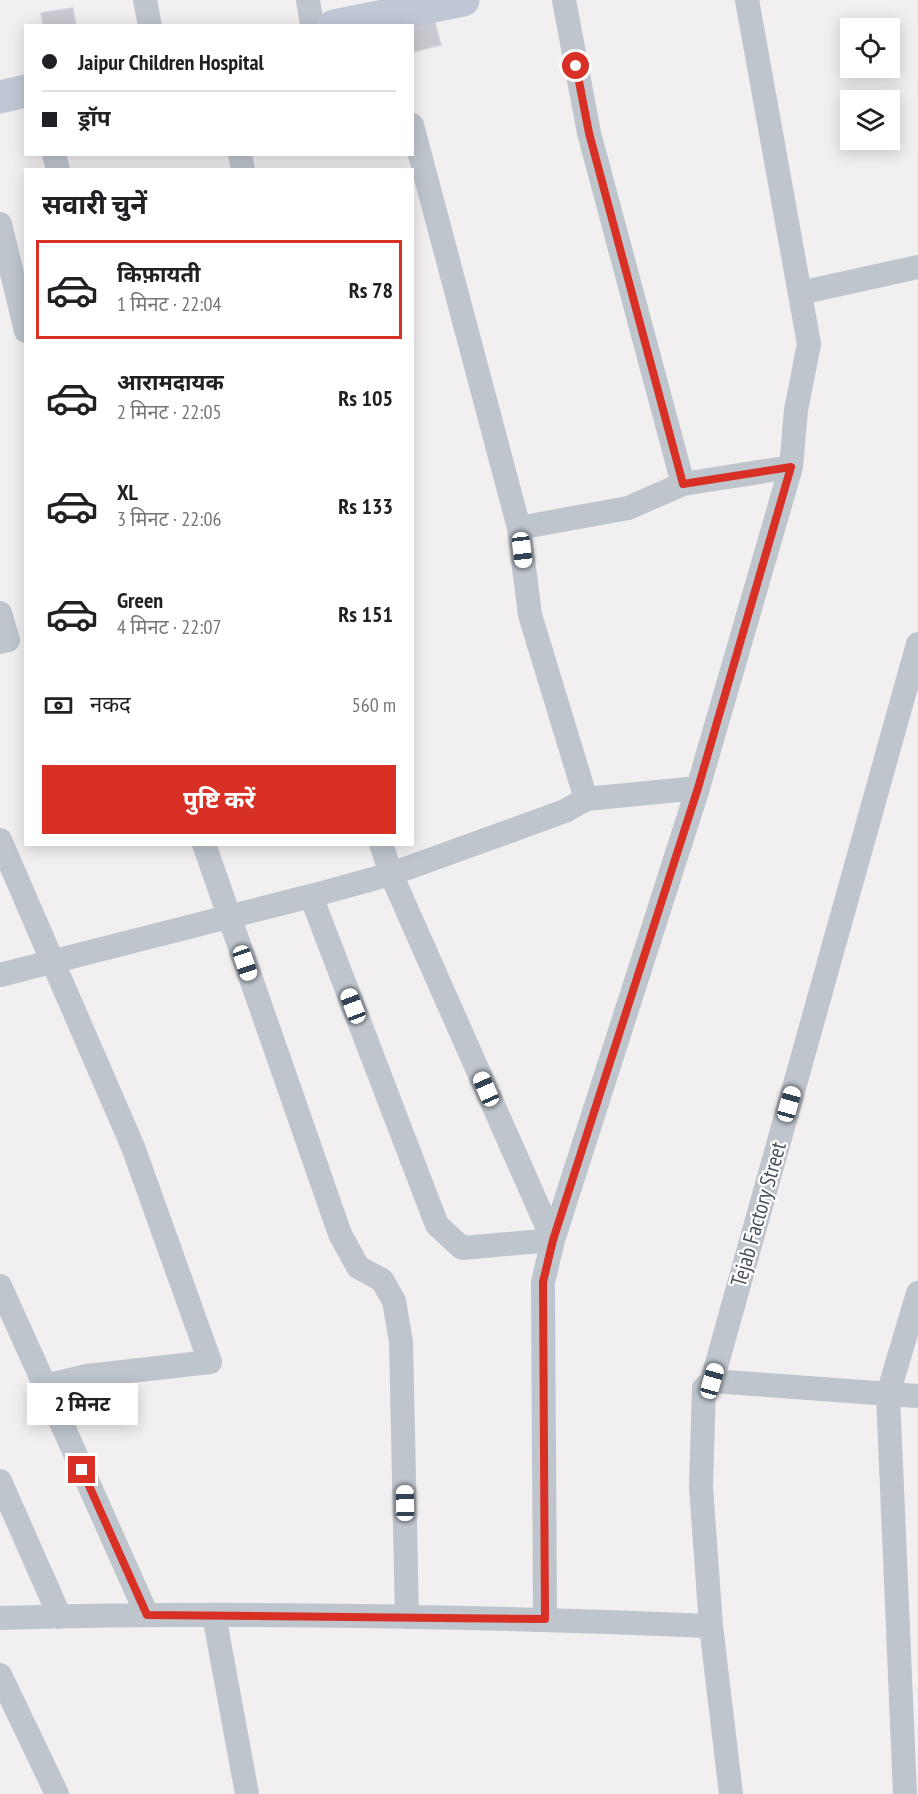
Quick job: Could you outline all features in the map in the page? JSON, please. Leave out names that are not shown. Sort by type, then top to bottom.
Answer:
[{"type":"street","points":[[145,0],[150,24]]},
{"type":"street","points":[[308,0],[312,24]]},
{"type":"street","points":[[351,24],[385,20],[462,0]]},
{"type":"street","points":[[564,0],[589,133],[683,484]]},
{"type":"street","points":[[545,1619],[543,1282],[553,1240],[698,788],[791,467],[796,410],[809,344],[747,0]]},
{"type":"street","points":[[0,97],[24,91]]},
{"type":"street","points":[[414,133],[519,528],[530,615],[586,799]]},
{"type":"street","points":[[0,224],[24,323]]},
{"type":"street","points":[[800,293],[918,267]]},
{"type":"street","points":[[519,528],[628,507],[683,484],[791,467]]},
{"type":"street","points":[[0,613],[8,639],[0,642]]},
{"type":"street","name":"Tejab Factory Street","points":[[730,1794],[711,1626],[700,1487],[704,1388],[712,1381],[918,644]]},
{"type":"street","points":[[0,975],[52,960],[229,918],[391,874],[565,811],[586,799],[698,788]]},
{"type":"street","points":[[0,840],[132,1147],[210,1362],[87,1376],[45,1386]]},
{"type":"street","points":[[205,846],[340,1234],[358,1267],[382,1280],[394,1301],[401,1342],[407,1617]]},
{"type":"street","points":[[382,846],[391,874],[553,1240]]},
{"type":"street","points":[[311,896],[437,1225],[462,1248],[553,1240]]},
{"type":"street","points":[[0,1286],[147,1615]]},
{"type":"street","points":[[905,1794],[888,1394],[918,1293]]},
{"type":"street","points":[[712,1381],[918,1396]]},
{"type":"street","points":[[0,1481],[60,1617]]},
{"type":"street","points":[[0,1618],[147,1615],[407,1617],[545,1619],[711,1626]]},
{"type":"street","points":[[214,1615],[247,1794]]},
{"type":"street","points":[[0,1675],[57,1794]]},
{"type":"building","points":[[73,8],[76,24],[43,24],[41,13]]},
{"type":"building","points":[[433,16],[441,45],[414,52],[414,25]]},
{"type":"route","points":[[82,1470],[147,1615],[545,1619],[543,1282],[553,1240],[698,788],[791,467],[683,484],[589,133],[576,66]]}]
